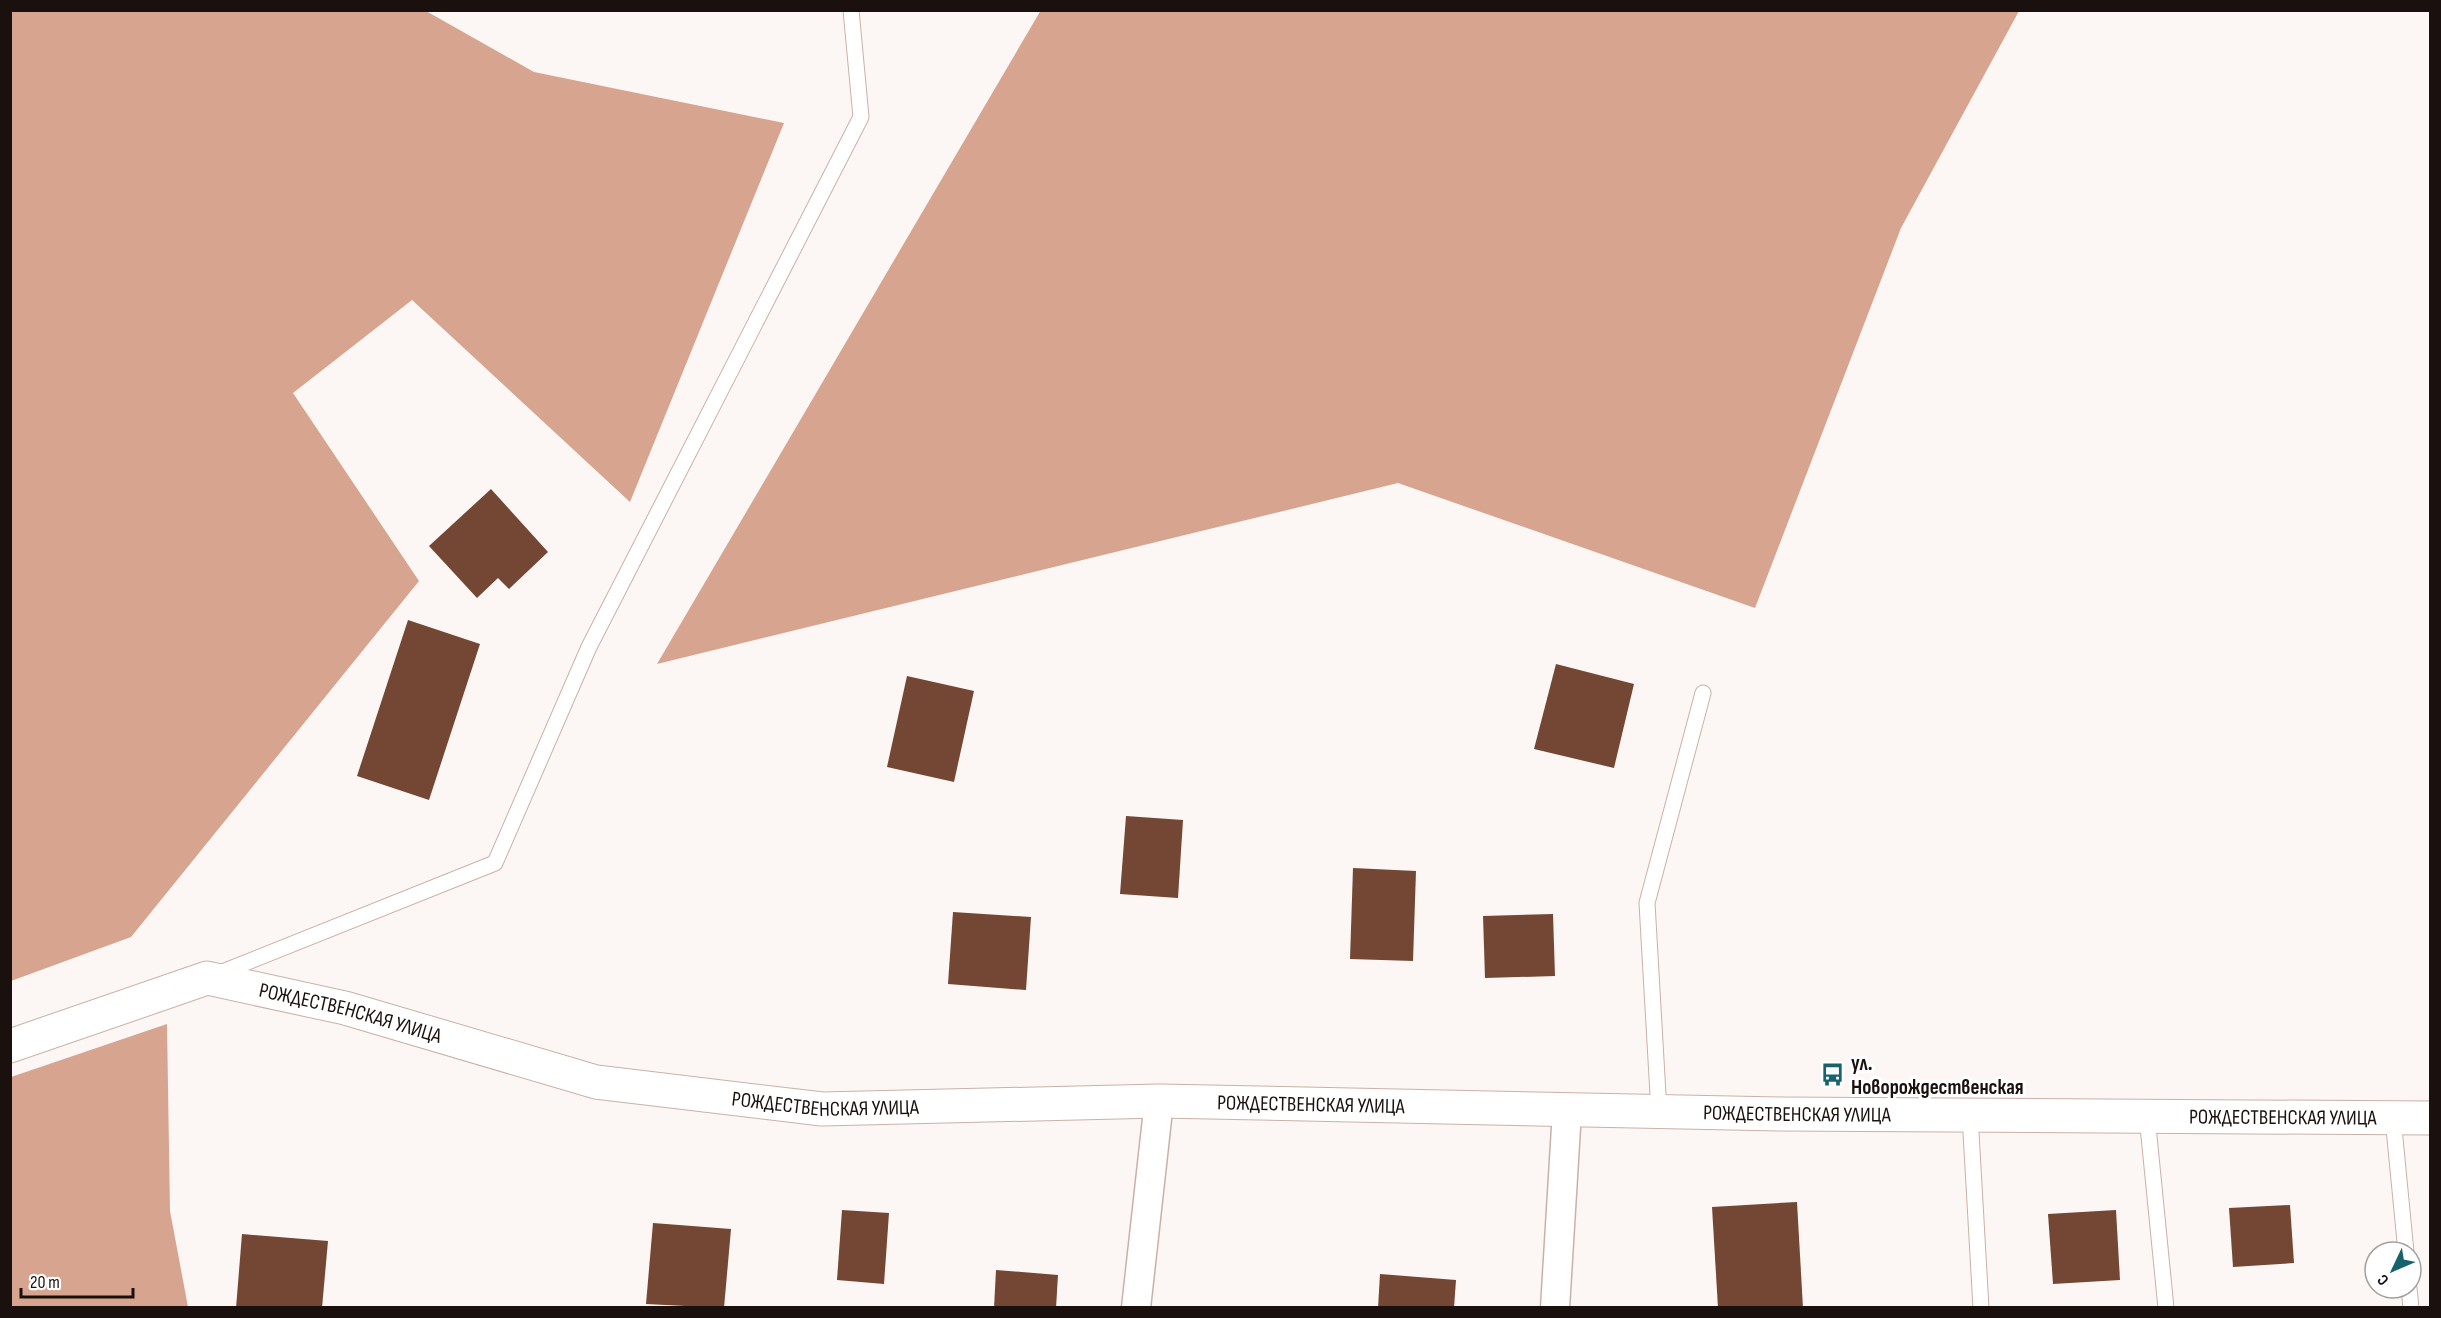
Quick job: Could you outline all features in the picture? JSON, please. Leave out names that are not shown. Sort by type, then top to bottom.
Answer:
[{"type":"street","points":[[10,1046],[207,978]]},
{"type":"street","name":"РОЖДЕСТВЕНСКАЯ УЛИЦА","points":[[207,978],[345,1008],[596,1082],[822,1109],[1159,1101],[1567,1111],[2430,1118]]},
{"type":"street","points":[[1136,1308],[1159,1101]]},
{"type":"street","points":[[1556,1308],[1567,1111]]},
{"type":"lane","points":[[207,978],[495,863],[589,647],[861,117],[851,10]]},
{"type":"lane","points":[[1659,1112],[1647,903],[1703,693]]},
{"type":"lane","points":[[1970,1115],[1981,1308]]},
{"type":"lane","points":[[2147,1116],[2166,1308]]},
{"type":"lane","points":[[2393,1118],[2405,1240]]},
{"type":"shaded area","points":[[11,10],[426,11],[534,72],[784,123],[630,502],[412,300],[293,393],[419,581],[131,937],[11,981]]},
{"type":"shaded area","points":[[1041,10],[2019,11],[1901,228],[1755,608],[1398,483],[657,664]]},
{"type":"shaded area","points":[[167,1024],[170,1211],[188,1307],[11,1307],[11,1077]]},
{"type":"building","points":[[491,489],[548,552],[509,589],[498,578],[477,598],[429,546]]},
{"type":"building","points":[[408,620],[480,644],[429,800],[357,776]]},
{"type":"building","points":[[1556,664],[1634,684],[1614,768],[1534,749]]},
{"type":"building","points":[[907,676],[974,691],[954,782],[887,767]]},
{"type":"building","points":[[1126,816],[1183,820],[1178,898],[1120,894]]},
{"type":"building","points":[[1353,868],[1416,871],[1413,961],[1350,959]]},
{"type":"building","points":[[953,912],[1031,917],[1026,990],[948,984]]},
{"type":"building","points":[[1553,914],[1555,976],[1485,978],[1483,916]]},
{"type":"building","points":[[1797,1202],[1803,1308],[1718,1308],[1712,1207]]},
{"type":"building","points":[[2290,1205],[2294,1263],[2233,1267],[2229,1208]]},
{"type":"building","points":[[842,1210],[889,1213],[884,1284],[837,1280]]},
{"type":"building","points":[[2116,1210],[2120,1280],[2053,1284],[2048,1214]]},
{"type":"building","points":[[653,1223],[731,1229],[724,1308],[646,1304]]},
{"type":"building","points":[[242,1234],[328,1241],[322,1308],[236,1308]]},
{"type":"building","points":[[996,1270],[1058,1275],[1056,1308],[994,1308]]},
{"type":"building","points":[[1380,1274],[1456,1280],[1454,1308],[1378,1308]]},
{"type":"place","name":"ул. Новорождественская","points":[[1833,1075]]}]
